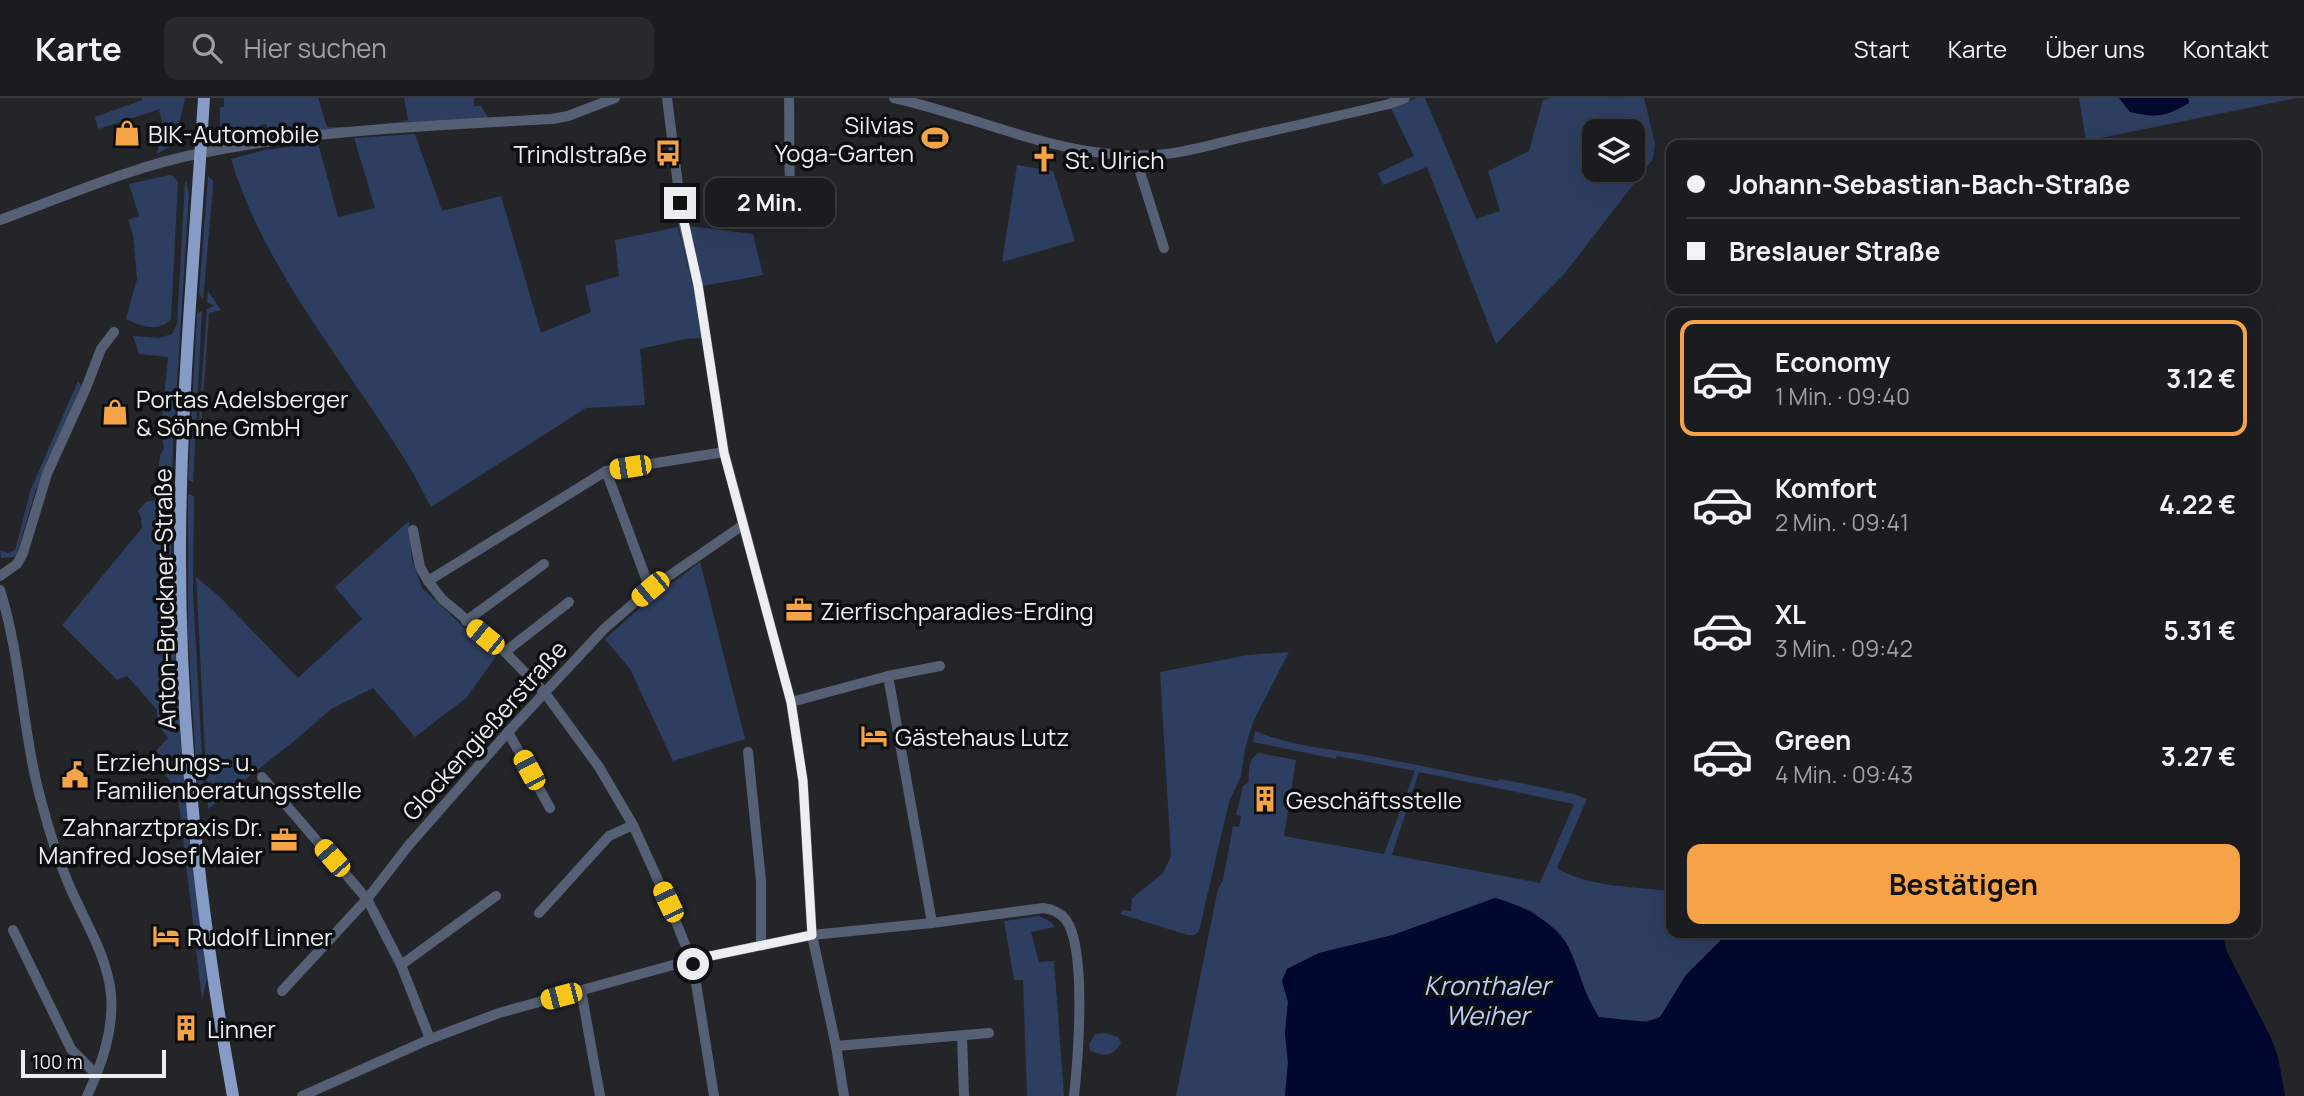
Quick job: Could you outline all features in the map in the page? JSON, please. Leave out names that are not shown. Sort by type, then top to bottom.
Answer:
[{"type":"main road","name":"Anton-Bruckner-Straße","points":[[204,98],[182,458],[182,634],[197,854],[216,999],[233,1096]]},
{"type":"street","points":[[0,220],[106,181],[201,153],[318,136],[552,119],[569,116],[615,98]]},
{"type":"street","points":[[667,98],[682,216],[698,285],[724,453],[791,702],[803,781],[812,935],[844,1096]]},
{"type":"street","points":[[789,98],[791,145],[788,163],[791,196],[806,207]]},
{"type":"street","points":[[894,98],[923,104],[1061,147],[1135,156],[1185,152],[1405,98]]},
{"type":"street","points":[[1135,156],[1164,248]]},
{"type":"street","points":[[0,576],[17,564],[23,552],[47,474],[101,349],[114,332]]},
{"type":"street","points":[[428,581],[606,471],[724,453]]},
{"type":"street","points":[[606,471],[650,589]]},
{"type":"street","name":"Glockengießerstraße","points":[[282,991],[367,899],[423,828],[508,732],[604,629],[650,589],[743,524]]},
{"type":"street","points":[[413,530],[420,567],[428,581],[442,599],[505,652],[545,694],[599,767],[632,825],[668,902],[691,960],[714,1096]]},
{"type":"street","points":[[466,621],[544,564]]},
{"type":"street","points":[[0,590],[16,657],[29,757],[42,807],[69,884],[107,971],[111,992],[111,1018],[106,1046],[87,1096]]},
{"type":"street","points":[[505,652],[569,602]]},
{"type":"street","points":[[791,702],[888,676],[940,666]]},
{"type":"street","points":[[888,676],[932,923]]},
{"type":"street","points":[[508,732],[550,808]]},
{"type":"street","points":[[748,752],[761,881],[761,946]]},
{"type":"street","points":[[262,777],[367,899],[401,965],[430,1039]]},
{"type":"street","points":[[539,913],[610,836],[632,825]]},
{"type":"street","points":[[401,965],[496,896]]},
{"type":"street","points":[[302,1096],[430,1039],[499,1013],[691,960],[812,935],[1043,908],[1060,914],[1070,927],[1077,963],[1079,1039],[1074,1096]]},
{"type":"street","points":[[13,930],[71,1049],[97,1075]]},
{"type":"street","points":[[581,990],[600,1096]]},
{"type":"street","points":[[836,1045],[989,1033]]},
{"type":"street","points":[[962,1036],[964,1096]]},
{"type":"shaded area","points":[[142,98],[185,98],[174,144],[157,154],[164,128],[159,111],[161,109],[98,129],[95,117]]},
{"type":"shaded area","points":[[224,98],[318,98],[327,127],[407,121],[404,98],[474,98],[474,106],[481,106],[489,119],[280,133],[268,130],[266,124],[260,125],[257,135],[238,137],[220,130],[220,107],[224,107]]},
{"type":"shaded area","points":[[1417,98],[1425,98],[1476,219],[1500,211],[1488,171],[1529,151],[1543,100],[1644,98],[1655,143],[1653,159],[1645,169],[1645,119],[1582,119],[1582,182],[1635,182],[1565,273],[1496,344],[1427,167],[1383,185],[1378,173],[1414,156],[1391,108]]},
{"type":"shaded area","points":[[2079,98],[2119,98],[2130,112],[2189,103],[2188,98],[2296,98],[2091,140],[2086,140]]},
{"type":"shaded area","points":[[415,134],[442,211],[501,196],[541,333],[591,312],[585,286],[619,276],[615,240],[678,227],[696,299],[701,338],[640,349],[645,405],[586,408],[431,507],[409,466],[285,278],[264,240],[231,159],[265,150],[318,143],[338,217],[375,208],[354,138]]},
{"type":"shaded area","points":[[1017,165],[1053,171],[1075,241],[1002,262]]},
{"type":"shaded area","points":[[169,175],[178,182],[171,319],[161,326],[149,327],[126,319],[137,279],[133,234],[128,220],[139,216],[129,184]]},
{"type":"shaded area","points":[[208,176],[213,181],[213,188],[203,300],[199,294]]},
{"type":"shaded area","points":[[186,181],[189,194],[173,445],[171,568],[180,737],[207,979],[202,1000],[179,803],[169,779],[148,760],[168,738],[157,723],[157,710],[127,676],[117,680],[62,625],[142,528],[138,511],[146,502],[155,500],[160,455],[164,449],[161,429],[168,357],[139,354],[133,336],[159,338],[172,334],[177,324]]},
{"type":"shaded area","points":[[688,226],[753,234],[763,275],[703,286]]},
{"type":"shaded area","points":[[208,291],[221,310],[209,313],[200,440],[207,309],[214,306],[207,302]]},
{"type":"shaded area","points":[[202,310],[193,482],[188,480],[197,314]]},
{"type":"shaded area","points":[[78,381],[82,386],[35,492],[17,554],[1,558],[0,550],[8,553],[15,550],[31,489]]},
{"type":"shaded area","points":[[188,494],[194,496],[193,591],[204,794],[202,798],[197,781],[188,636]]},
{"type":"shaded area","points":[[409,521],[412,560],[422,588],[496,657],[466,698],[415,737],[373,688],[331,709],[208,809],[196,577],[219,596],[298,678],[362,619],[335,587]]},
{"type":"shaded area","points":[[700,562],[745,739],[673,761],[630,669],[605,639],[642,606]]},
{"type":"shaded area","points":[[1289,652],[1253,722],[1241,776],[1229,802],[1199,931],[1188,935],[1120,914],[1123,910],[1131,911],[1132,898],[1163,873],[1171,856],[1160,672],[1248,655]]},
{"type":"shaded area","points":[[1255,731],[1296,744],[1498,781],[1500,779],[1587,799],[1557,868],[1597,883],[1666,891],[1666,938],[1723,938],[1686,975],[1660,1018],[1614,1020],[1599,1017],[1587,998],[1566,943],[1532,911],[1496,898],[1393,935],[1319,953],[1287,969],[1282,981],[1288,1002],[1285,1096],[1176,1096],[1218,889],[1223,880],[1233,826],[1239,827],[1241,816],[1236,815],[1243,786],[1248,783],[1252,759],[1259,753],[1296,760],[1284,836],[1384,854],[1415,771],[1337,756],[1336,759],[1253,742]],"holes":[[[1419,772],[1574,804],[1540,883],[1392,855]]]},
{"type":"shaded area","points":[[1039,916],[1055,927],[1031,932],[1039,962],[1054,961],[1064,1096],[1027,1096],[1023,980],[1014,980],[1004,921]]},
{"type":"shaded area","points":[[1106,1033],[1118,1037],[1121,1043],[1118,1048],[1108,1054],[1090,1051],[1089,1045],[1095,1034]]},
{"type":"water","points":[[2119,98],[2188,98],[2189,103],[2167,114],[2147,115],[2130,112]]},
{"type":"water","name":"Kronthaler Weiher","points":[[1495,898],[1536,916],[1562,938],[1599,1017],[1647,1022],[1660,1017],[1686,975],[1723,938],[2224,938],[2226,950],[2271,1038],[2278,1057],[2285,1096],[1285,1096],[1288,1002],[1282,981],[1287,969],[1319,953],[1393,935]]},
{"type":"place","name":"BIK-Automobile","points":[[127,133]]},
{"type":"place","name":"Silvias Yoga-Garten","points":[[935,138]]},
{"type":"place","name":"Trindlstraße","points":[[668,153]]},
{"type":"place","name":"St. Ulrich","points":[[1044,159]]},
{"type":"place","name":"Portas Adelsberger & Söhne GmbH","points":[[115,412]]},
{"type":"place","name":"Zierfischparadies-Erding","points":[[799,610]]},
{"type":"place","name":"Gästehaus Lutz","points":[[874,736]]},
{"type":"place","name":"Erziehungs- u. Familienberatungsstelle","points":[[75,775]]},
{"type":"place","name":"Geschäftsstelle","points":[[1265,799]]},
{"type":"place","name":"Zahnarztpraxis Dr. Manfred Josef Maier","points":[[284,840]]},
{"type":"place","name":"Rudolf Linner","points":[[166,936]]},
{"type":"place","name":"Linner","points":[[186,1028]]},
{"type":"route","points":[[680,203],[698,285],[724,453],[791,702],[807,823],[812,935],[691,960],[693,964]]}]
